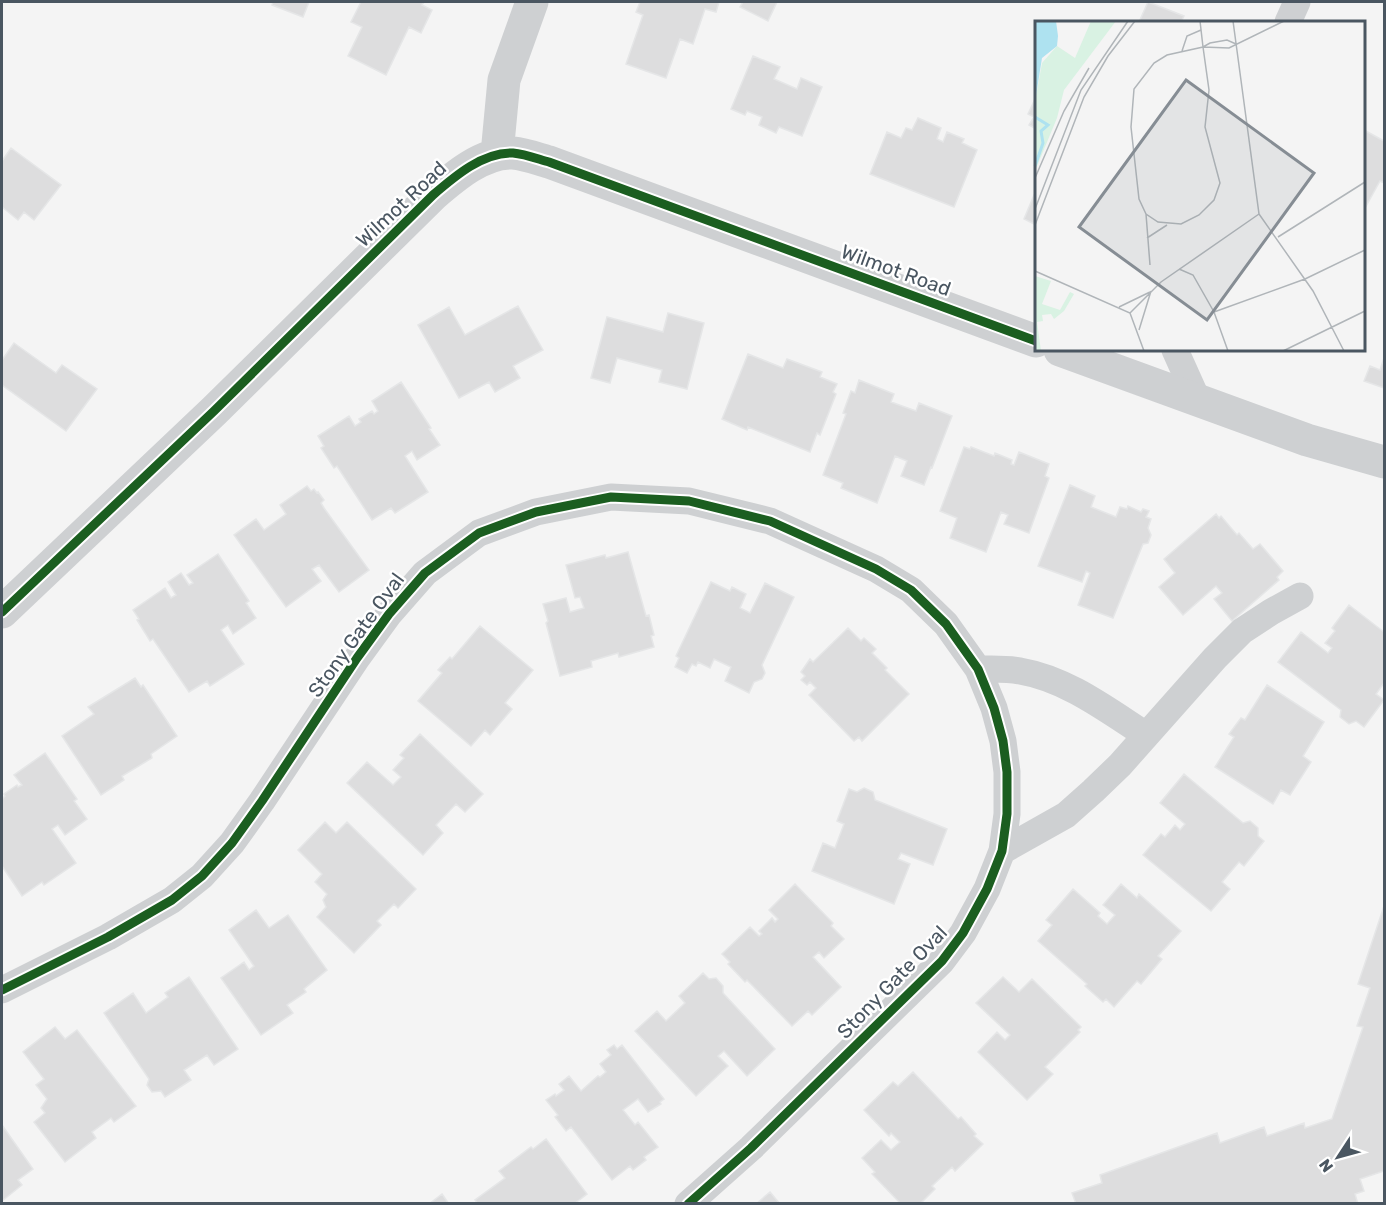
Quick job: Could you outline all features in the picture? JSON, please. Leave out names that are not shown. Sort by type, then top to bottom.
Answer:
[{"type":"street","points":[[497,154],[504,80],[532,2]]},
{"type":"street","points":[[1288,21],[1297,2]]},
{"type":"street","name":"Wilmot Road","points":[[2,612],[214,411],[433,195],[464,171],[497,154],[515,153],[549,162],[1035,341]]},
{"type":"street","points":[[1063,351],[1307,440],[1384,462]]},
{"type":"street","points":[[1175,351],[1197,399]]},
{"type":"street","name":"Stony Gate Oval","points":[[2,990],[108,937],[172,900],[202,876],[232,843],[262,801],[389,614],[425,573],[479,533],[536,512],[611,497],[689,501],[770,521],[861,562],[911,590],[946,624],[978,669],[994,708],[1003,741],[1007,772],[1007,814],[1002,851],[987,889],[968,924],[942,961],[751,1148],[688,1203]]},
{"type":"street","points":[[1002,851],[1066,815],[1094,791],[1242,631],[1270,612],[1300,596]]},
{"type":"street","points":[[978,669],[1019,670],[1060,682],[1146,735]]},
{"type":"building","points":[[273,2],[309,2],[303,17],[272,5]]},
{"type":"building","points":[[361,2],[424,2],[422,5],[432,10],[421,33],[409,27],[386,75],[348,56],[362,27],[351,22]]},
{"type":"building","points":[[640,2],[719,2],[716,12],[705,9],[693,44],[680,39],[666,78],[626,64],[643,15],[636,12]]},
{"type":"building","points":[[743,2],[777,2],[768,21],[740,7]]},
{"type":"building","points":[[1148,2],[1184,16],[1182,21],[1139,21]]},
{"type":"building","points":[[753,56],[780,67],[774,79],[797,89],[801,78],[822,87],[802,136],[779,127],[776,133],[759,125],[762,117],[747,111],[745,115],[731,109]]},
{"type":"building","points":[[1035,99],[1035,128],[1029,125],[1034,117],[1028,114]]},
{"type":"building","points":[[918,118],[941,128],[937,139],[943,142],[947,132],[964,139],[962,143],[977,150],[954,207],[870,174],[887,132],[901,138],[906,128],[912,130]]},
{"type":"building","points":[[1365,131],[1384,141],[1384,183],[1380,181],[1365,208]]},
{"type":"building","points":[[11,148],[61,185],[34,220],[24,212],[18,220],[2,207],[2,161]]},
{"type":"building","points":[[1034,195],[1035,224],[1024,219]]},
{"type":"building","points":[[518,306],[543,350],[513,366],[520,378],[495,392],[489,382],[459,398],[418,325],[449,307],[465,335]]},
{"type":"building","points":[[668,313],[704,323],[687,389],[659,382],[662,370],[617,358],[610,383],[591,378],[607,317],[663,332]]},
{"type":"building","points":[[14,343],[56,373],[62,365],[97,389],[66,431],[2,385],[2,360]]},
{"type":"building","points":[[748,354],[783,368],[787,359],[822,372],[820,377],[837,384],[833,392],[836,394],[820,435],[817,433],[810,452],[722,419]]},
{"type":"building","points":[[1384,358],[1384,388],[1364,381],[1370,366],[1380,370]]},
{"type":"building","points":[[859,380],[894,394],[891,402],[916,411],[919,403],[952,416],[924,485],[901,476],[907,461],[895,456],[877,503],[841,488],[843,483],[823,475],[846,414],[843,413],[851,391],[855,393]]},
{"type":"building","points":[[401,382],[440,445],[417,460],[412,451],[405,456],[428,492],[395,513],[391,508],[372,520],[337,466],[334,468],[321,448],[324,446],[318,436],[349,416],[355,426],[361,422],[359,419],[372,411],[374,414],[378,411],[372,401]]},
{"type":"building","points":[[964,447],[970,449],[971,447],[994,456],[995,453],[1012,460],[1011,464],[1014,465],[1019,452],[1049,464],[1045,476],[1049,478],[1029,533],[1004,524],[1008,515],[1001,512],[986,552],[950,538],[957,518],[940,511]]},
{"type":"building","points":[[1070,485],[1095,496],[1091,507],[1116,517],[1120,507],[1127,509],[1128,506],[1141,512],[1143,509],[1149,511],[1146,517],[1151,519],[1148,528],[1151,535],[1148,543],[1143,544],[1113,618],[1078,605],[1090,573],[1086,571],[1082,582],[1038,566]]},
{"type":"building","points":[[307,486],[311,491],[314,489],[318,492],[324,500],[321,503],[324,508],[369,570],[339,592],[319,565],[312,569],[321,581],[286,607],[234,535],[256,519],[264,530],[286,514],[280,505]]},
{"type":"building","points":[[1216,514],[1219,518],[1221,516],[1237,535],[1239,533],[1253,549],[1260,544],[1283,571],[1277,577],[1279,580],[1232,621],[1214,599],[1222,593],[1216,586],[1183,615],[1159,587],[1175,573],[1164,559]]},
{"type":"building","points":[[628,552],[646,616],[649,615],[654,635],[651,636],[654,647],[619,657],[618,653],[591,661],[592,667],[560,676],[543,604],[566,598],[570,612],[584,608],[580,597],[575,598],[566,565]]},
{"type":"building","points":[[218,554],[249,601],[246,603],[256,618],[233,634],[228,625],[221,630],[244,664],[210,686],[207,681],[189,692],[153,639],[150,641],[133,610],[165,588],[171,598],[176,595],[168,582],[181,573],[189,585],[193,583],[187,575]]},
{"type":"building","points":[[711,582],[730,591],[732,587],[746,594],[740,608],[750,613],[765,583],[794,597],[762,665],[765,673],[762,679],[754,682],[749,693],[725,681],[731,667],[714,659],[710,668],[698,662],[696,666],[692,664],[687,673],[675,667],[679,658],[676,656]]},
{"type":"building","points":[[1349,605],[1384,632],[1384,683],[1376,694],[1384,700],[1364,727],[1356,721],[1349,724],[1340,717],[1341,710],[1278,662],[1301,632],[1328,653],[1332,648],[1325,643],[1335,631],[1332,628]]},
{"type":"building","points":[[480,626],[533,670],[505,703],[512,709],[490,735],[485,730],[471,746],[418,701],[442,673],[438,670],[450,657],[452,659]]},
{"type":"building","points":[[848,628],[861,641],[864,638],[876,649],[872,653],[909,694],[862,741],[859,737],[854,741],[809,695],[816,688],[810,682],[807,685],[801,680],[805,676],[801,672],[810,659],[813,662]]},
{"type":"building","points":[[135,678],[141,687],[143,685],[177,736],[151,754],[152,758],[122,776],[124,780],[101,795],[62,736],[94,714],[88,707]]},
{"type":"building","points":[[1267,685],[1324,722],[1303,756],[1311,762],[1290,795],[1281,790],[1273,804],[1215,767],[1234,737],[1229,734],[1241,718],[1245,720]]},
{"type":"building","points":[[420,734],[483,794],[465,812],[456,804],[436,825],[443,833],[423,855],[347,783],[367,762],[393,785],[401,777],[393,770],[404,758],[400,755]]},
{"type":"building","points":[[45,753],[77,799],[74,801],[87,819],[65,835],[58,825],[52,829],[76,863],[44,885],[42,882],[22,896],[2,866],[2,799],[4,794],[17,785],[18,787],[22,785],[14,775]]},
{"type":"building","points":[[1184,774],[1243,823],[1250,821],[1258,828],[1258,836],[1264,841],[1244,866],[1239,862],[1222,882],[1230,889],[1211,911],[1143,855],[1161,834],[1165,837],[1175,825],[1180,830],[1185,824],[1160,803]]},
{"type":"building","points":[[864,788],[873,792],[875,800],[947,829],[933,865],[901,853],[898,859],[910,864],[894,904],[812,871],[823,843],[835,848],[844,824],[837,821],[849,789],[857,792]]},
{"type":"building","points":[[325,822],[336,833],[347,822],[416,889],[398,908],[394,904],[377,921],[381,925],[354,953],[317,917],[326,907],[323,900],[327,894],[315,882],[322,874],[298,850]]},
{"type":"building","points":[[795,884],[833,923],[831,926],[844,939],[824,958],[819,952],[813,957],[841,987],[812,1015],[808,1011],[792,1026],[747,980],[745,982],[722,954],[750,927],[759,936],[762,934],[759,931],[772,918],[775,922],[778,919],[769,910]]},
{"type":"building","points":[[1121,884],[1137,898],[1139,894],[1181,931],[1158,956],[1162,959],[1141,984],[1137,981],[1114,1007],[1106,999],[1103,1002],[1085,986],[1087,984],[1038,941],[1052,925],[1046,920],[1073,889],[1100,913],[1098,916],[1107,924],[1115,915],[1103,905]]},
{"type":"building","points":[[1384,906],[1384,1171],[1360,1179],[1364,1191],[1355,1194],[1358,1204],[1076,1204],[1072,1193],[1102,1183],[1100,1175],[1217,1133],[1220,1143],[1264,1127],[1267,1136],[1304,1123],[1305,1128],[1332,1119],[1363,1027],[1357,1026],[1370,988],[1358,984]]},
{"type":"building","points":[[256,910],[269,928],[288,915],[327,970],[304,989],[306,992],[287,1005],[293,1013],[261,1035],[221,978],[244,962],[249,970],[254,966],[229,930]]},
{"type":"building","points":[[703,973],[709,979],[716,978],[723,986],[723,993],[775,1049],[747,1076],[724,1051],[718,1056],[728,1066],[696,1096],[635,1031],[657,1011],[666,1021],[685,1003],[679,996]]},
{"type":"building","points":[[189,977],[238,1049],[214,1065],[207,1055],[184,1070],[191,1080],[165,1097],[161,1091],[152,1092],[147,1085],[149,1079],[104,1013],[133,993],[146,1013],[168,997],[165,993]]},
{"type":"building","points":[[1003,977],[1019,992],[1032,979],[1081,1027],[1078,1030],[1080,1032],[1045,1067],[1053,1074],[1027,1100],[978,1052],[997,1032],[1005,1040],[1010,1035],[976,1003]]},
{"type":"building","points":[[55,1027],[65,1039],[77,1030],[136,1106],[114,1122],[111,1118],[92,1132],[96,1138],[65,1162],[34,1122],[45,1113],[41,1108],[47,1099],[36,1085],[44,1079],[23,1052]]},
{"type":"building","points":[[614,1045],[617,1049],[622,1045],[664,1099],[660,1102],[661,1104],[648,1112],[638,1099],[623,1110],[635,1125],[638,1122],[658,1147],[644,1157],[646,1160],[633,1170],[630,1166],[612,1180],[571,1127],[566,1131],[555,1117],[558,1115],[546,1100],[564,1090],[559,1084],[569,1076],[581,1091],[598,1076],[600,1077],[606,1072],[600,1064],[611,1055],[607,1050]]},
{"type":"building","points":[[913,1072],[958,1119],[961,1117],[976,1134],[974,1136],[983,1144],[955,1171],[952,1167],[932,1186],[935,1189],[920,1204],[901,1204],[872,1174],[875,1172],[862,1158],[881,1140],[891,1150],[900,1142],[891,1133],[889,1136],[864,1110],[893,1082],[898,1086]]},
{"type":"building","points":[[2,1125],[33,1169],[18,1180],[22,1185],[2,1201]]},
{"type":"building","points":[[546,1139],[587,1194],[574,1204],[478,1204],[475,1200],[505,1178],[499,1171],[531,1147],[533,1149]]},
{"type":"building","points":[[770,1192],[780,1204],[756,1204]]},
{"type":"building","points":[[442,1194],[449,1204],[429,1204]]},
{"type":"cycle path","points":[[2,612],[214,411],[433,195],[470,166],[491,156],[513,153],[549,162],[1035,341]]},
{"type":"cycle path","points":[[2,990],[108,937],[172,900],[202,876],[232,843],[262,801],[389,614],[425,573],[479,533],[536,512],[611,497],[689,501],[770,521],[876,569],[911,590],[946,624],[978,669],[994,708],[1003,741],[1007,772],[1007,814],[1002,851],[987,889],[963,933],[942,961],[751,1148],[688,1204]]}]
